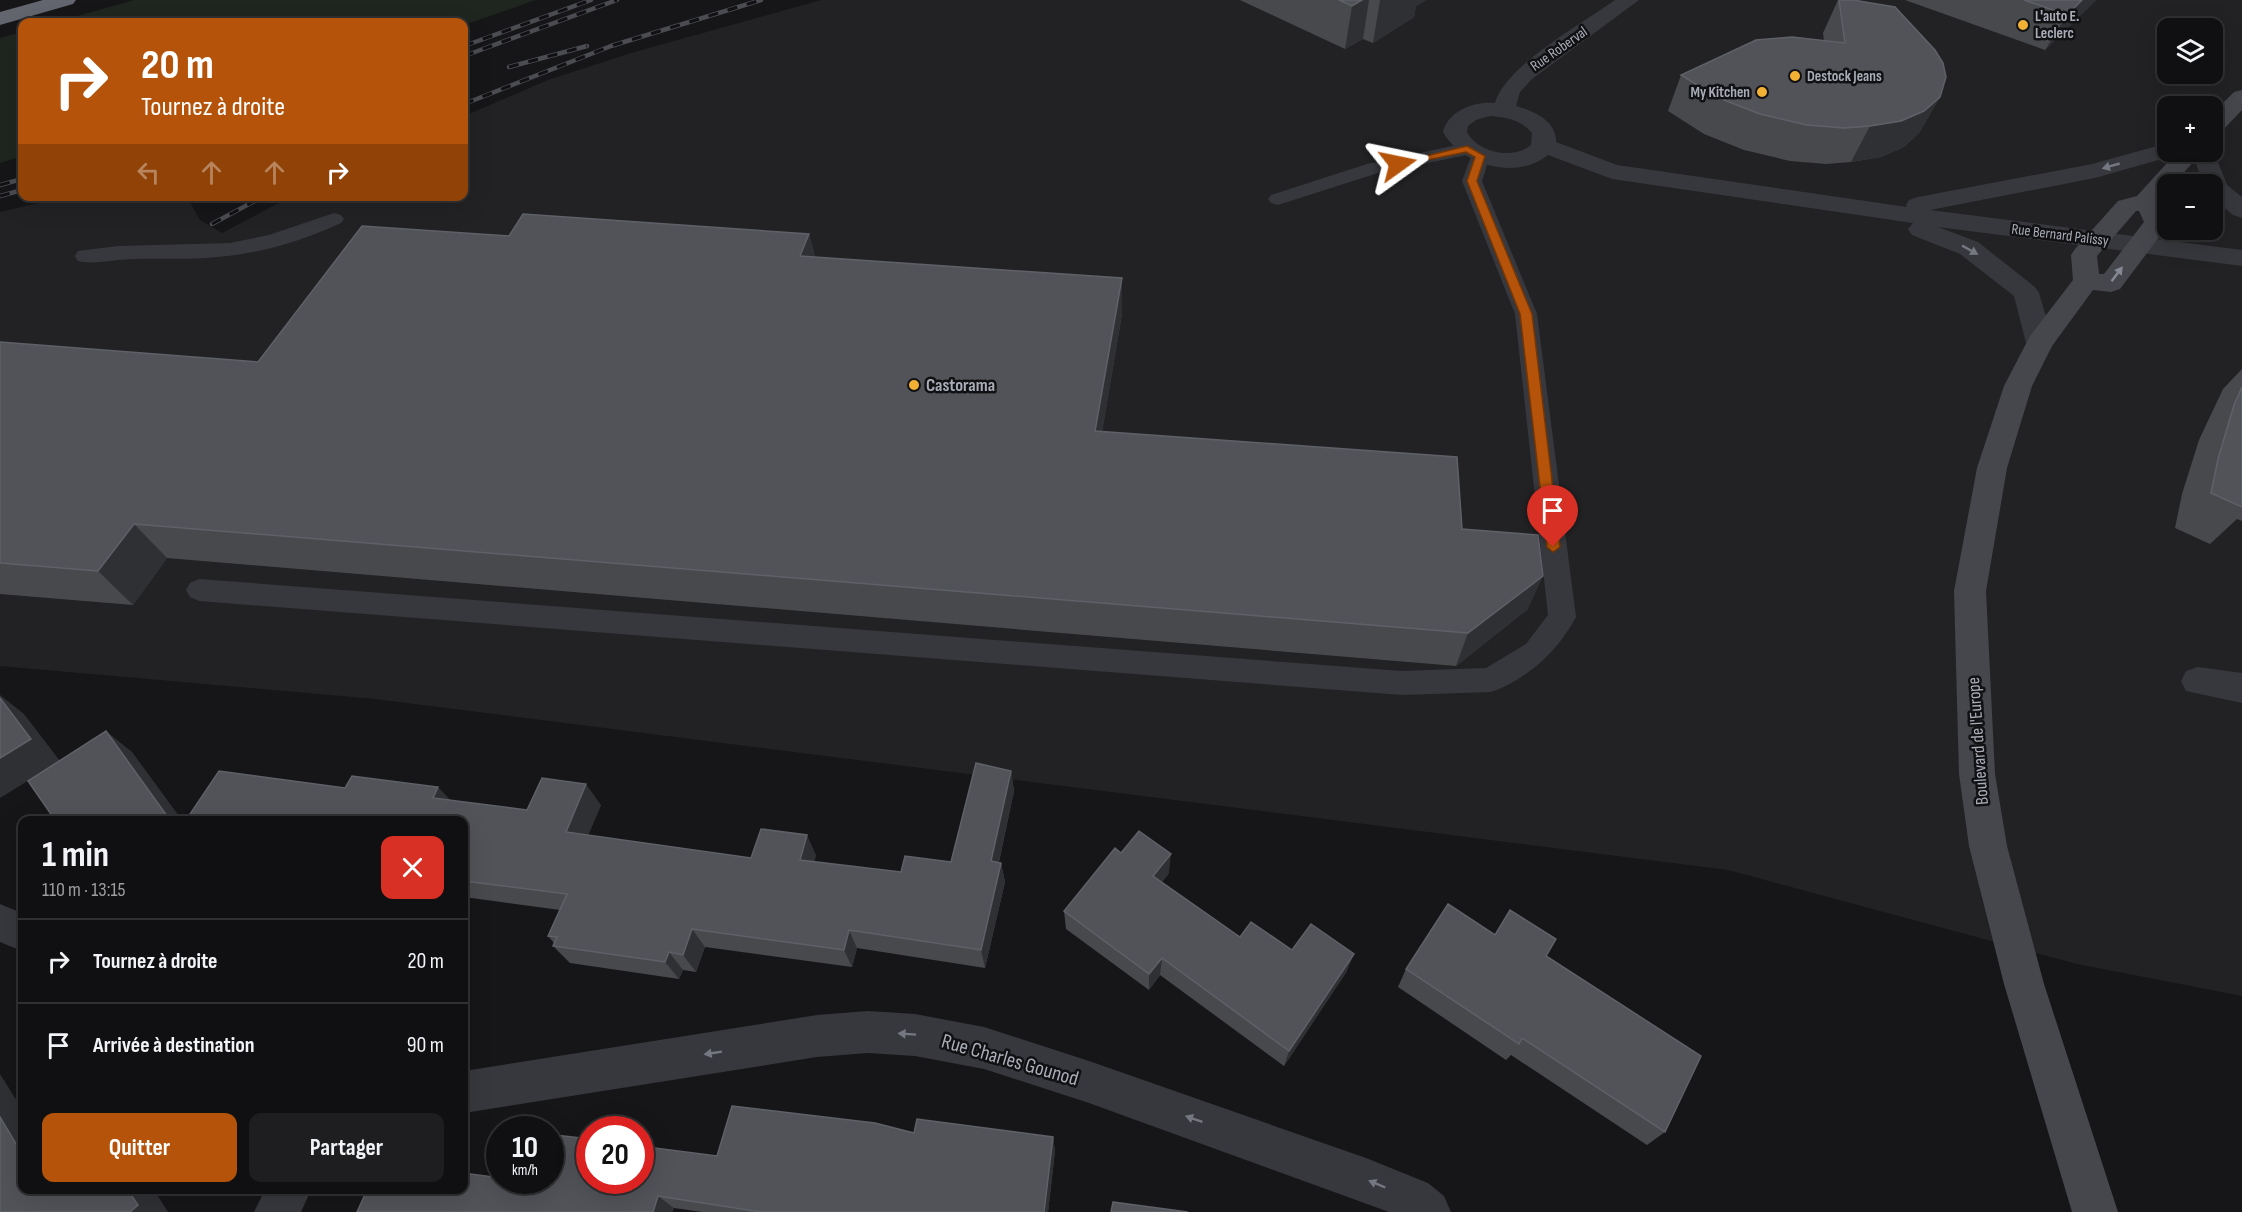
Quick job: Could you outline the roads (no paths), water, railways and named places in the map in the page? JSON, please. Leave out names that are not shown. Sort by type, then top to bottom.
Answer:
[{"type":"highway","points":[[0,19],[66,0]]},
{"type":"main road","points":[[2223,117],[2242,98]]},
{"type":"main road","points":[[2146,201],[2157,222],[2111,283],[2086,281],[2084,255],[2127,206],[2146,201],[2181,162]]},
{"type":"main road","name":"Boulevard de l'Europe","points":[[2086,281],[2040,343],[2018,386],[1992,468],[1970,591],[1977,774],[1988,846],[2024,984],[2095,1212]]},
{"type":"street","name":"Rue Roberval","points":[[1504,110],[1509,91],[1524,74],[1629,0]]},
{"type":"street","points":[[1504,110],[1533,120],[1542,129],[1546,138],[1545,146],[1538,154],[1526,159],[1511,161],[1474,152],[1458,141],[1455,132],[1456,123],[1463,116],[1474,112],[1504,110]]},
{"type":"street","name":"Rue Bernard Palissy","points":[[1545,146],[1612,172],[1877,211],[2242,258]]},
{"type":"street","name":"Rue Bernard Palissy","points":[[1877,211],[1955,200],[2095,171],[2157,153]]},
{"type":"street","points":[[2208,162],[2217,188],[2242,210]]},
{"type":"street","name":"Rue Bernard Palissy","points":[[1877,211],[1969,248],[2003,273],[2026,293],[2040,343]]},
{"type":"street","points":[[2198,681],[2242,688]]},
{"type":"street","points":[[0,923],[18,930]]},
{"type":"street","name":"Rue Charles Gounod","points":[[468,1091],[817,1036],[868,1032],[915,1035],[984,1048],[1089,1082],[1366,1180],[1412,1199],[1428,1212]]},
{"type":"street","points":[[277,1212],[287,1194]]},
{"type":"lane","points":[[199,590],[1402,683],[1491,680],[1536,652],[1562,617],[1526,314],[1472,181],[1474,152],[1374,168],[1278,199]]},
{"type":"lane","points":[[86,256],[119,251],[216,251],[273,241],[304,232],[334,219]]},
{"type":"railway","points":[[468,45],[591,0]]},
{"type":"railway","points":[[468,55],[617,0]]},
{"type":"railway","points":[[468,102],[611,46],[761,0]]},
{"type":"railway","points":[[509,67],[587,46]]},
{"type":"railway","points":[[0,185],[18,180]]},
{"type":"railway","points":[[0,196],[18,191]]},
{"type":"railway","points":[[212,224],[255,201]]},
{"type":"place","name":"L'auto E. Leclerc","points":[[2023,25]]},
{"type":"place","name":"Destock Jeans","points":[[1795,76]]},
{"type":"place","name":"My Kitchen","points":[[1762,92]]},
{"type":"place","name":"Castorama","points":[[914,385]]}]
